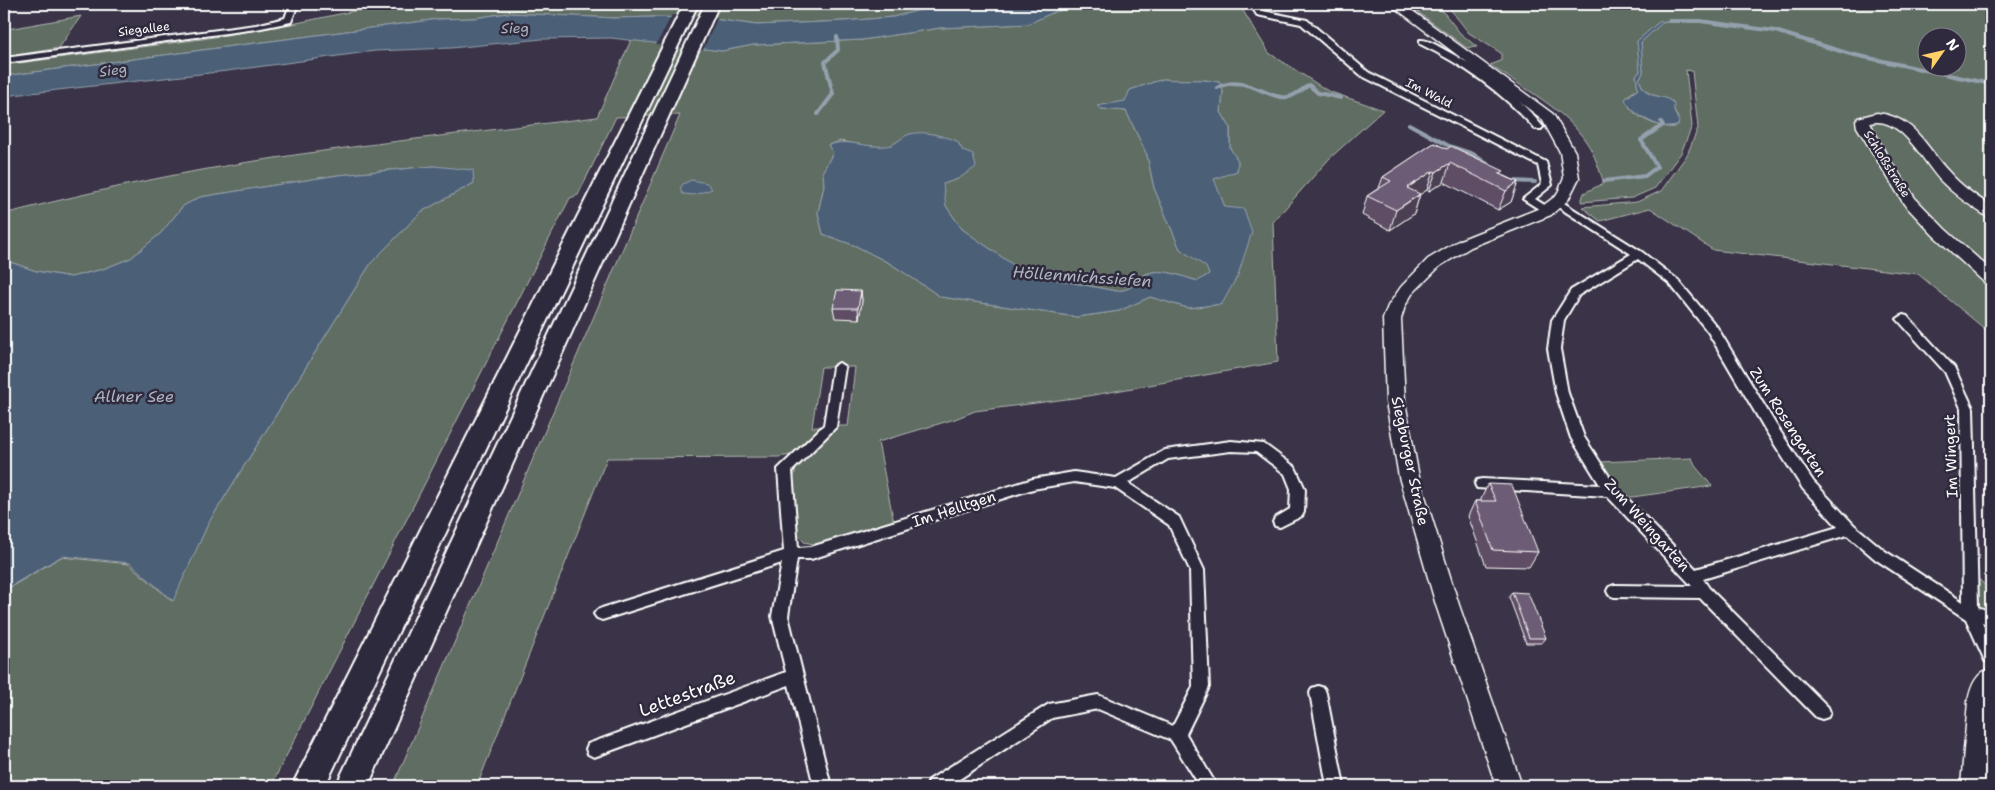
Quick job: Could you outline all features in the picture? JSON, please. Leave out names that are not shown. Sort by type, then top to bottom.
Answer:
[{"type":"highway","points":[[308,786],[691,4]]},
{"type":"highway","points":[[352,786],[712,4]]},
{"type":"main road","points":[[1396,4],[1468,61],[1548,116],[1562,136],[1571,160],[1571,183],[1554,207]]},
{"type":"main road","name":"Schloßstraße","points":[[1991,212],[1945,178],[1906,127],[1894,121],[1881,118],[1870,118],[1863,122],[1876,148],[1909,201],[1952,244],[1991,279]]},
{"type":"main road","name":"Siegburger Straße","points":[[1509,786],[1454,629],[1416,503],[1396,413],[1392,316],[1406,290],[1441,257],[1488,234],[1554,207]]},
{"type":"main road","points":[[1974,786],[1980,701],[1983,688],[1991,678]]},
{"type":"street","points":[[4,10],[7,4]]},
{"type":"street","name":"Siegallee","points":[[4,61],[247,28],[288,20],[294,4]]},
{"type":"street","name":"Im Wald","points":[[1254,4],[1260,13],[1304,22],[1366,74],[1543,164],[1547,185],[1528,199],[1554,207]]},
{"type":"street","points":[[1423,42],[1468,61],[1521,106],[1538,126]]},
{"type":"street","name":"Zum Rosengarten","points":[[1554,207],[1638,254],[1674,282],[1713,330],[1770,428],[1808,485],[1849,529],[1887,560],[1971,613],[1991,619]]},
{"type":"street","name":"Zum Weingarten","points":[[1638,254],[1575,293],[1558,320],[1554,349],[1562,393],[1578,438],[1611,491],[1693,576],[1704,592],[1822,712]]},
{"type":"street","name":"Im Wingert","points":[[1903,319],[1950,370],[1967,408],[1971,613]]},
{"type":"street","points":[[823,786],[780,616],[791,554],[785,469],[830,427],[839,367]]},
{"type":"street","points":[[1118,484],[1166,455],[1231,446],[1259,447],[1290,471],[1298,489],[1297,512],[1280,522]]},
{"type":"street","name":"Im Helltgen","points":[[791,554],[811,553],[1033,484],[1074,477],[1118,484],[1174,521],[1197,570],[1201,687],[1177,735]]},
{"type":"street","points":[[1482,484],[1611,491]]},
{"type":"street","name":"Zum Weingarten","points":[[1693,576],[1849,529]]},
{"type":"street","points":[[602,614],[791,554]]},
{"type":"street","name":"Zum Weingarten","points":[[1614,591],[1704,592]]},
{"type":"street","points":[[1971,613],[1991,656]]},
{"type":"street","name":"Lettestraße","points":[[594,749],[794,676]]},
{"type":"street","points":[[1318,694],[1336,786]]},
{"type":"street","points":[[935,786],[1049,711],[1098,702],[1177,735],[1209,786]]},
{"type":"green space","points":[[387,4],[979,4],[920,10],[893,17],[757,25],[713,19],[615,18],[508,13],[474,18],[439,19],[4,76],[4,65],[202,39],[292,24]]},
{"type":"green space","points":[[1086,4],[1239,4],[1269,53],[1328,91],[1383,110],[1329,159],[1273,222],[1278,362],[1082,397],[975,411],[955,419],[878,442],[894,523],[819,545],[804,542],[796,532],[793,479],[805,453],[778,457],[607,458],[477,786],[393,786],[680,115],[616,117],[578,195],[570,198],[271,786],[4,786],[4,591],[61,557],[129,564],[172,601],[209,522],[371,263],[421,212],[474,183],[434,166],[338,175],[200,197],[183,206],[161,233],[131,258],[103,269],[71,277],[36,271],[4,258],[4,214],[123,186],[246,162],[597,117],[631,40],[722,51],[753,45],[862,40],[940,28],[1028,24],[1054,12]],"holes":[[[1163,79],[1219,82],[1223,91],[1221,112],[1230,127],[1230,148],[1238,161],[1237,171],[1213,179],[1225,207],[1221,304],[1188,308],[1150,297],[1119,311],[1077,317],[941,297],[891,264],[856,246],[823,234],[818,213],[824,186],[823,171],[833,153],[828,145],[841,141],[867,146],[888,147],[910,134],[957,141],[963,151],[958,179],[942,184],[946,206],[962,229],[1026,274],[1116,291],[1132,287],[1141,277],[1152,272],[1172,273],[1198,281],[1209,274],[1207,267],[1180,249],[1154,188],[1147,155],[1126,111],[1102,109],[1098,106],[1126,101],[1130,90]],[[821,367],[835,367],[826,427],[812,427]],[[841,367],[855,367],[848,426],[833,426]]]},
{"type":"green space","points":[[1407,4],[1437,4],[1460,33],[1477,47],[1467,48]]},
{"type":"green space","points":[[1446,4],[1991,4],[1991,334],[1918,274],[1713,250],[1650,208],[1600,221],[1582,207],[1637,202],[1661,191],[1687,155],[1698,128],[1692,71],[1686,70],[1692,126],[1681,153],[1655,188],[1632,198],[1581,202],[1584,193],[1604,183],[1595,157],[1578,131],[1555,109],[1490,65],[1501,61],[1501,53],[1469,33]],"holes":[[[1674,21],[1662,23],[1641,42],[1643,73],[1639,79],[1645,90],[1649,93],[1673,102],[1674,111],[1678,118],[1675,127],[1657,125],[1639,116],[1630,108],[1627,96],[1638,89],[1636,75],[1640,72],[1637,41],[1659,22]]]},
{"type":"green space","points":[[81,16],[59,48],[4,57],[4,32],[8,29]]},
{"type":"green space","points":[[1692,458],[1696,467],[1712,486],[1625,498],[1600,462]]},
{"type":"green space","points":[[1976,577],[1991,590],[1991,638],[1980,613]]},
{"type":"water","name":"Sieg","points":[[979,4],[1084,4],[1054,12],[1028,24],[940,28],[862,40],[753,45],[722,51],[611,38],[542,39],[451,48],[375,51],[227,71],[4,96],[4,76],[439,19],[474,18],[508,13],[615,18],[713,19],[757,25],[893,17],[920,10]]},
{"type":"water","points":[[1674,21],[1662,23],[1641,42],[1643,73],[1639,79],[1642,87],[1650,94],[1669,100],[1674,104],[1674,111],[1679,122],[1678,125],[1672,127],[1656,124],[1648,120],[1633,110],[1625,99],[1638,89],[1636,75],[1640,72],[1637,41],[1659,22]]},
{"type":"water","points":[[1163,79],[1219,82],[1223,91],[1221,112],[1230,127],[1230,148],[1238,161],[1237,171],[1214,179],[1225,207],[1244,209],[1252,232],[1238,275],[1222,304],[1188,308],[1150,297],[1119,311],[1077,317],[941,297],[891,264],[856,246],[823,234],[818,213],[824,186],[823,171],[833,153],[828,145],[843,142],[886,146],[910,134],[928,133],[957,141],[963,151],[973,155],[976,167],[958,179],[943,184],[946,206],[962,229],[1026,274],[1116,291],[1132,287],[1139,279],[1153,272],[1172,273],[1198,281],[1209,274],[1206,267],[1180,249],[1154,188],[1147,155],[1126,111],[1102,109],[1097,106],[1125,101],[1130,90]]},
{"type":"water","name":"Allner See","points":[[434,166],[473,170],[474,183],[421,212],[371,263],[209,522],[173,601],[130,563],[62,556],[4,590],[4,258],[36,271],[71,277],[103,269],[131,258],[161,233],[183,206],[200,197],[338,175]]},
{"type":"water","points":[[691,180],[707,183],[712,189],[694,195],[683,194],[680,189],[683,184]]},
{"type":"pier","points":[[672,15],[718,17],[703,50],[656,45]]},
{"type":"building","points":[[1434,143],[1447,149],[1451,146],[1504,171],[1499,174],[1518,182],[1506,191],[1450,163],[1436,172],[1433,171],[1407,188],[1420,194],[1396,210],[1367,196],[1391,181],[1383,177]]},
{"type":"building","points":[[837,290],[861,291],[858,308],[833,308]]},
{"type":"building","points":[[1488,484],[1512,485],[1538,552],[1493,550],[1475,501],[1496,501]]},
{"type":"building","points":[[1512,592],[1528,593],[1546,638],[1529,638]]},
{"type":"waterway","name":"Höllenmichssiefen","points":[[1669,21],[1700,21],[1775,31],[1850,54],[1991,84]]},
{"type":"waterway","name":"Höllenmichssiefen","points":[[818,114],[833,94],[825,62],[838,50],[837,37]]},
{"type":"waterway","name":"Höllenmichssiefen","points":[[1217,88],[1237,83],[1273,95],[1289,97],[1309,85],[1318,93],[1341,98]]},
{"type":"waterway","name":"Höllenmichssiefen","points":[[1604,181],[1645,176],[1657,167],[1641,140],[1663,125],[1661,122]]},
{"type":"waterway","name":"Höllenmichssiefen","points":[[1409,124],[1449,146],[1473,154],[1487,164]]},
{"type":"waterway","name":"Höllenmichssiefen","points":[[1511,181],[1535,182]]}]
